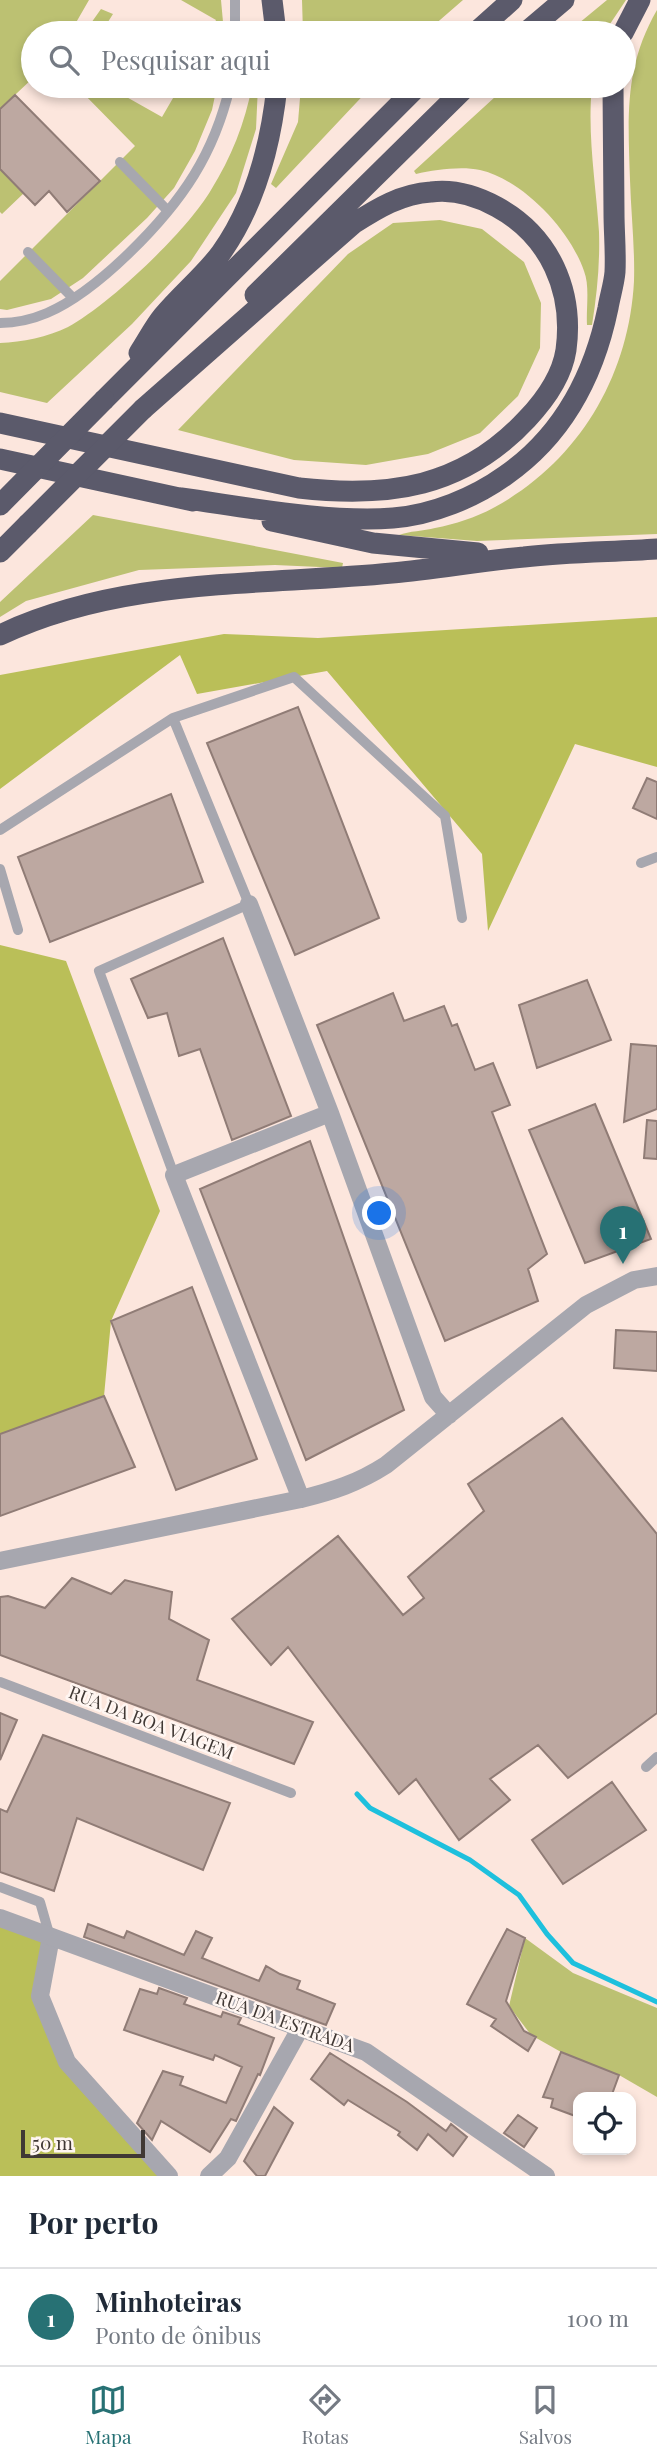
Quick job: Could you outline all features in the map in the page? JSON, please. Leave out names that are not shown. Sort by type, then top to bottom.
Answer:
[{"type":"highway","points":[[272,0],[275,21]]},
{"type":"highway","points":[[489,21],[513,0]]},
{"type":"highway","points":[[539,21],[564,0]]},
{"type":"highway","points":[[629,21],[640,0]]},
{"type":"highway","points":[[111,394],[162,318],[221,253],[239,223],[264,159],[273,126],[276,98]]},
{"type":"highway","points":[[0,505],[406,98]]},
{"type":"highway","points":[[0,552],[455,98]]},
{"type":"highway","points":[[181,498],[288,512],[393,518],[427,512],[460,500],[492,485],[522,464],[557,428],[579,395],[593,365],[604,329],[615,273],[613,98]]},
{"type":"highway","points":[[0,423],[299,488],[343,493],[390,491],[422,484],[455,472],[486,456],[514,433],[539,406],[556,379],[565,353],[568,325],[565,295],[555,267],[540,241],[505,211],[481,198],[454,192],[430,192],[398,199],[382,205],[353,224],[143,409]]},
{"type":"highway","points":[[0,414],[34,430]]},
{"type":"highway","points":[[0,458],[373,543],[452,552],[526,556]]},
{"type":"highway","points":[[0,635],[58,612],[136,594],[183,588],[393,573],[526,556],[657,549]]},
{"type":"street","points":[[249,904],[330,1113],[433,1397],[449,1415]]},
{"type":"street","points":[[301,1499],[174,1175],[330,1113]]},
{"type":"street","points":[[0,1561],[301,1499],[363,1480],[386,1465],[586,1305],[634,1280],[657,1276]]},
{"type":"street","name":"RUA DA ESTRADA","points":[[0,1917],[366,2052],[546,2176]]},
{"type":"street","points":[[51,1937],[40,1996],[68,2062],[169,2176]]},
{"type":"street","points":[[209,2176],[228,2158],[301,2027]]},
{"type":"lane","points":[[235,0],[235,21]]},
{"type":"lane","points":[[0,323],[12,323],[46,314],[73,298],[102,276],[169,211],[195,174],[216,130],[225,98]]},
{"type":"lane","points":[[120,162],[169,211]]},
{"type":"lane","points":[[28,251],[73,298]]},
{"type":"lane","points":[[0,830],[173,718],[294,677],[445,816],[462,918]]},
{"type":"lane","points":[[173,718],[249,904],[99,971],[174,1175]]},
{"type":"lane","points":[[640,863],[657,857]]},
{"type":"lane","points":[[0,869],[18,930]]},
{"type":"lane","name":"RUA DA BOA VIAGEM","points":[[0,1682],[291,1793]]},
{"type":"lane","points":[[646,1767],[657,1757]]},
{"type":"lane","points":[[0,1887],[40,1902],[51,1937]]},
{"type":"green space","points":[[0,0],[89,0],[77,21],[21,21],[21,89],[0,109]]},
{"type":"green space","points":[[181,0],[221,0],[223,21],[216,20]]},
{"type":"green space","points":[[302,0],[463,0],[439,21],[303,21]]},
{"type":"green space","points":[[607,0],[626,0],[612,21],[582,21]]},
{"type":"green space","points":[[101,9],[113,14],[109,21],[92,21]]},
{"type":"green space","points":[[657,10],[657,534],[477,541],[399,535],[474,517],[525,488],[551,466],[575,440],[610,382],[622,350],[634,281],[630,98],[636,98],[636,62],[646,31]]},
{"type":"green space","points":[[88,98],[128,98],[162,117],[173,98],[214,98],[195,151],[174,188],[147,218],[83,278],[51,299],[7,310],[0,309],[0,281],[135,146]]},
{"type":"green space","points":[[257,98],[256,129],[236,193],[191,261],[132,324],[47,403],[0,392],[0,343],[52,334],[68,327],[125,285],[184,226],[200,207],[225,165],[249,100]]},
{"type":"green space","points":[[300,98],[361,98],[276,188],[271,184],[298,122]]},
{"type":"green space","points":[[494,98],[591,98],[591,141],[599,244],[592,325],[587,325],[587,284],[577,255],[556,224],[528,196],[512,184],[480,170],[456,168],[416,174],[414,171]]},
{"type":"green space","points":[[0,169],[24,193],[2,214],[0,212]]},
{"type":"green space","points":[[440,220],[482,229],[524,262],[541,303],[540,348],[518,396],[480,433],[428,454],[366,465],[294,460],[178,430],[348,254],[393,223]]},
{"type":"green space","points":[[93,515],[343,563],[342,568],[275,565],[139,570],[26,601],[0,617],[0,602]]},
{"type":"green space","points":[[657,617],[657,767],[575,744],[488,931],[482,854],[327,671],[197,694],[180,655],[0,789],[0,675],[224,634],[318,638]]},
{"type":"green space","points":[[0,945],[66,961],[160,1211],[111,1321],[104,1396],[0,1434]]},
{"type":"green space","points":[[0,1919],[51,1937],[40,1996],[67,2062],[160,2176],[0,2176]]},
{"type":"green space","points":[[525,1938],[573,1973],[657,2008],[657,2097],[619,2075],[561,2052],[531,2035],[509,2006]]},
{"type":"building","points":[[15,95],[100,181],[67,212],[49,191],[35,205],[0,169],[0,109]]},
{"type":"building","points":[[298,707],[379,918],[295,955],[207,743]]},
{"type":"building","points":[[647,778],[657,782],[657,819],[633,808]]},
{"type":"building","points":[[171,794],[203,882],[50,942],[18,857]]},
{"type":"building","points":[[223,938],[291,1116],[232,1140],[200,1049],[179,1056],[167,1013],[148,1018],[131,979]]},
{"type":"building","points":[[587,980],[611,1040],[537,1068],[519,1005]]},
{"type":"building","points":[[393,993],[404,1021],[444,1006],[452,1026],[457,1024],[475,1070],[493,1063],[510,1105],[492,1112],[547,1254],[528,1269],[538,1301],[445,1341],[317,1025]]},
{"type":"building","points":[[631,1044],[657,1046],[657,1109],[624,1122]]},
{"type":"building","points":[[595,1104],[651,1239],[585,1263],[529,1130]]},
{"type":"building","points":[[647,1120],[657,1121],[657,1159],[644,1158]]},
{"type":"building","points":[[310,1141],[404,1410],[306,1460],[200,1189]]},
{"type":"building","points":[[192,1287],[257,1459],[176,1490],[111,1321]]},
{"type":"building","points":[[616,1330],[657,1332],[657,1371],[614,1368]]},
{"type":"building","points":[[104,1396],[135,1467],[0,1516],[0,1434]]},
{"type":"building","points":[[562,1418],[657,1534],[657,1713],[568,1778],[538,1745],[490,1779],[510,1800],[459,1840],[416,1779],[399,1794],[288,1647],[271,1665],[232,1619],[338,1536],[403,1615],[424,1598],[408,1577],[484,1511],[468,1484]]},
{"type":"building","points":[[72,1578],[111,1594],[125,1580],[172,1592],[169,1619],[209,1640],[197,1680],[313,1722],[294,1764],[0,1655],[0,1597],[8,1596],[45,1608]]},
{"type":"building","points":[[0,1713],[17,1720],[0,1760]]},
{"type":"building","points":[[43,1735],[230,1803],[203,1870],[77,1818],[54,1891],[0,1872],[0,1809],[7,1812]]},
{"type":"building","points":[[612,1782],[646,1830],[563,1884],[532,1840]]},
{"type":"building","points":[[88,1924],[124,1938],[127,1931],[184,1955],[196,1931],[212,1938],[202,1958],[259,1981],[266,1966],[300,1981],[297,1989],[335,2004],[326,2025],[84,1937]]},
{"type":"building","points":[[507,1929],[525,1938],[506,2001],[524,2031],[536,2037],[528,2051],[491,2026],[496,2019],[467,2004]]},
{"type":"building","points":[[159,1988],[187,1998],[184,2004],[221,2017],[223,2012],[241,2018],[238,2024],[274,2038],[260,2075],[258,2074],[236,2121],[231,2119],[210,2152],[161,2121],[152,2140],[137,2123],[163,2071],[183,2077],[180,2085],[226,2103],[242,2067],[215,2055],[213,2060],[124,2030],[140,1989],[157,1994]]},
{"type":"building","points":[[561,2052],[619,2075],[613,2092],[573,2092],[573,2115],[551,2107],[553,2099],[543,2097]]},
{"type":"building","points":[[330,2053],[407,2102],[446,2131],[451,2124],[467,2137],[453,2156],[428,2134],[417,2150],[398,2135],[400,2132],[348,2100],[344,2105],[311,2079]]},
{"type":"building","points":[[274,2107],[293,2123],[265,2176],[257,2176],[244,2161]]},
{"type":"building","points":[[518,2115],[537,2128],[524,2147],[504,2133]]},
{"type":"waterway","points":[[357,1794],[370,1808],[470,1860],[519,1895],[547,1934],[573,1963],[657,2002]]},
{"type":"place","name":"Minhoteiras","points":[[623,1264]]}]
